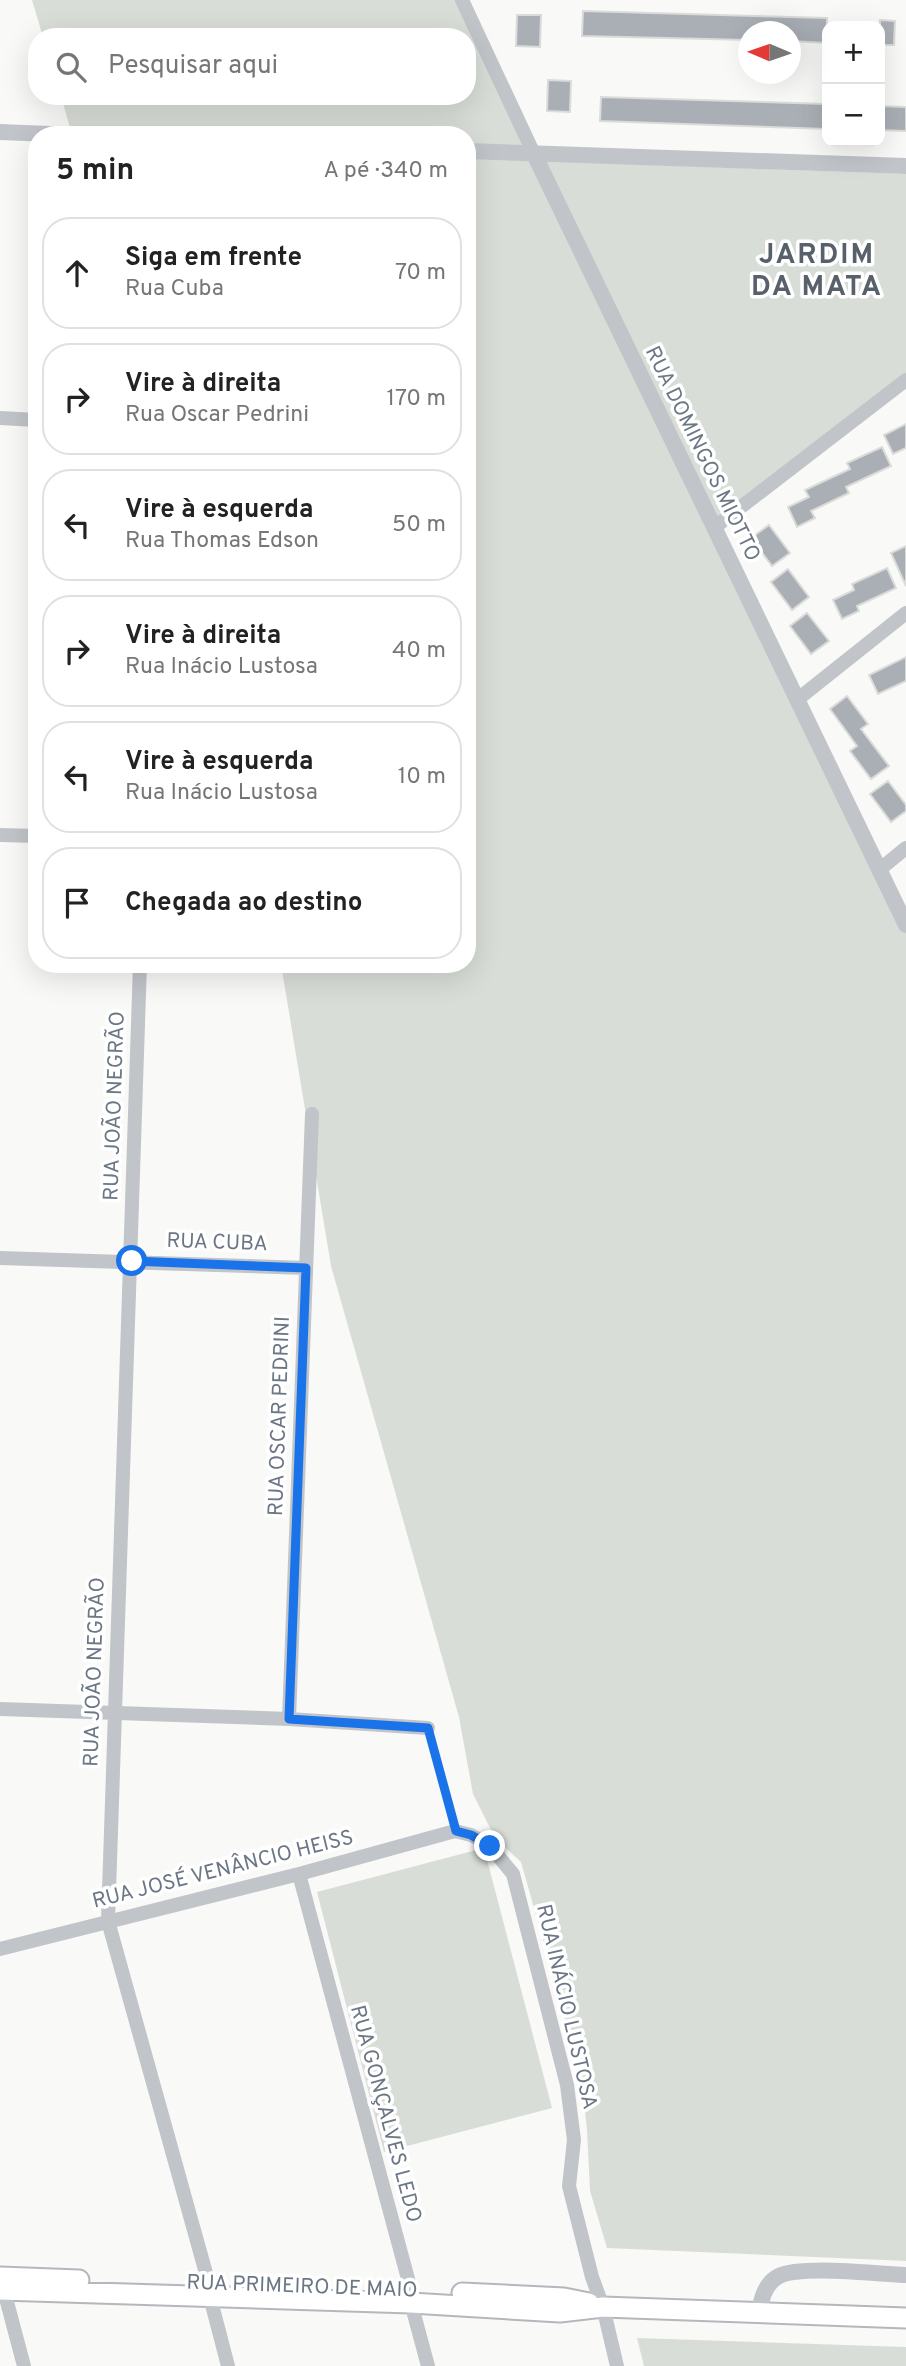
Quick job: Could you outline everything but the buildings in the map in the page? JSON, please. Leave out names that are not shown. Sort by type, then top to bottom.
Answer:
[{"type":"main road","name":"RUA PRIMEIRO DE MAIO","points":[[1,2281],[209,2291],[564,2298],[603,2307],[906,2318]]},
{"type":"street","name":"RUA DOMINGOS MIOTTO","points":[[463,0],[476,28]]},
{"type":"street","name":"RUA DOMINGOS MIOTTO","points":[[476,28],[906,925]]},
{"type":"street","points":[[0,132],[28,133]]},
{"type":"street","points":[[476,151],[906,166]]},
{"type":"street","points":[[715,527],[906,380]]},
{"type":"street","points":[[0,418],[28,420]]},
{"type":"street","points":[[798,699],[906,613]]},
{"type":"street","points":[[0,835],[28,836]]},
{"type":"street","points":[[879,870],[906,848]]},
{"type":"street","name":"RUA JOÃO NEGRÃO","points":[[140,973],[108,1921],[228,2366]]},
{"type":"street","name":"RUA OSCAR PEDRINI","points":[[289,1719],[312,1114]]},
{"type":"street","name":"RUA CUBA","points":[[0,1258],[306,1268]]},
{"type":"street","points":[[0,1709],[289,1719],[428,1728]]},
{"type":"street","name":"RUA JOSÉ VENÂNCIO HEISS","points":[[0,1949],[299,1874],[456,1831]]},
{"type":"street","name":"RUA INÁCIO LUSTOSA","points":[[456,1831],[471,1835],[490,1846],[513,1874],[567,2085],[575,2140],[569,2186],[617,2366]]},
{"type":"street","name":"RUA GONÇALVES LEDO","points":[[299,1874],[428,2366]]},
{"type":"street","points":[[759,2313],[762,2296],[772,2281],[798,2270],[906,2275]]},
{"type":"street","points":[[1,2281],[23,2366]]},
{"type":"path","points":[[428,1728],[456,1831]]},
{"type":"shaded area","points":[[32,0],[458,0],[472,28],[40,28]]},
{"type":"shaded area","points":[[476,37],[906,927],[906,2261],[607,2248],[590,2191],[587,2129],[580,2070],[521,1862],[495,1838],[473,1794],[459,1717],[331,1266],[282,973],[476,973],[476,126],[69,126],[64,105],[476,105]]},
{"type":"shaded area","points":[[544,161],[906,174],[906,373],[715,519]]},
{"type":"shaded area","points":[[484,1848],[552,2108],[384,2152],[317,1892]]},
{"type":"shaded area","points":[[637,2338],[906,2347],[906,2366],[644,2366]]},
{"type":"district","name":"JARDIM DA MATA","points":[[817,272]]},
{"type":"route","points":[[132,1261],[306,1268],[289,1719],[428,1728],[456,1831],[471,1835],[490,1846]]}]
